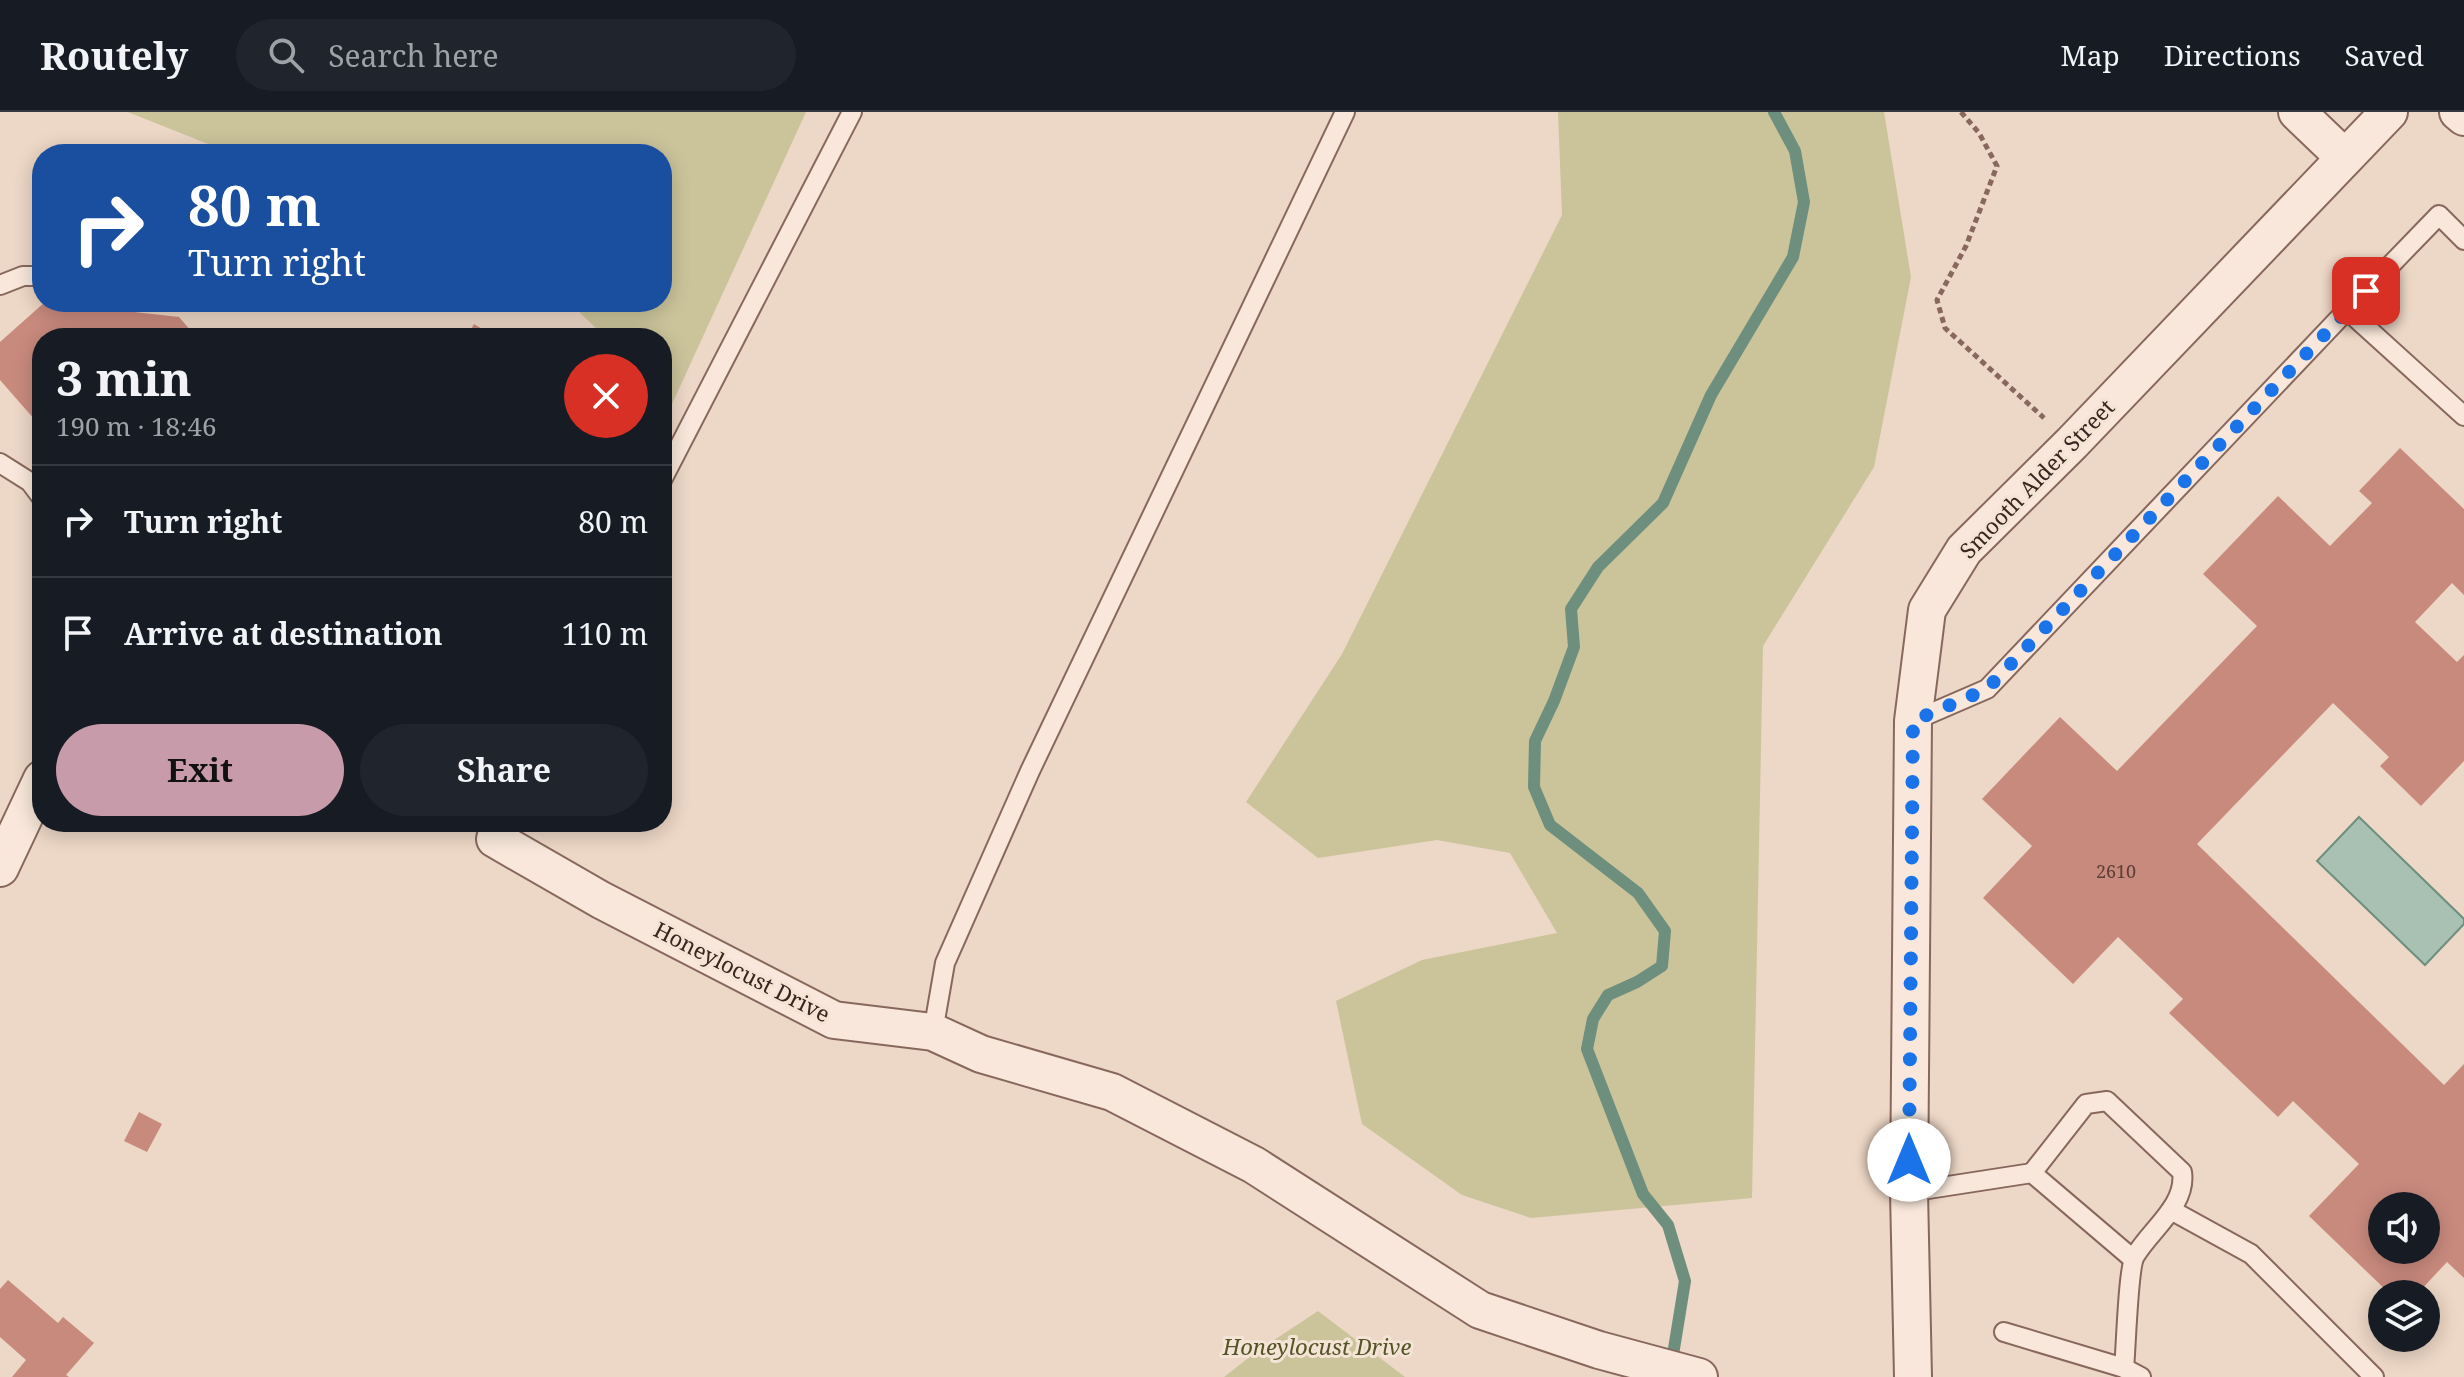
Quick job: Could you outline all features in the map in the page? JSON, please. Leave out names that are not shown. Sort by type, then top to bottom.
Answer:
[{"type":"street","points":[[2297,112],[2344,157]]},
{"type":"street","name":"Smooth Alder Street","points":[[1913,1377],[1909,1192],[1913,721],[1927,610],[1964,550],[2072,443],[2389,112]]},
{"type":"street","points":[[2458,112],[2464,117]]},
{"type":"street","points":[[0,868],[32,800]]},
{"type":"street","name":"Honeylocust Drive","points":[[501,832],[601,900],[834,1020],[933,1032],[981,1054],[1112,1092],[1254,1165],[1480,1310],[1599,1350],[1699,1377]]},
{"type":"lane","points":[[672,461],[852,112]]},
{"type":"lane","points":[[933,1032],[945,963],[1030,771],[1345,112]]},
{"type":"lane","points":[[1913,721],[1987,689],[2439,215],[2464,240]]},
{"type":"lane","points":[[0,285],[23,276],[32,276]]},
{"type":"lane","points":[[2347,310],[2464,416]]},
{"type":"lane","points":[[0,463],[32,485]]},
{"type":"lane","points":[[1909,1192],[2032,1173],[2086,1104],[2107,1101],[2182,1172],[2184,1187],[2171,1210],[2133,1259],[2133,1373],[2004,1332]]},
{"type":"lane","points":[[2032,1173],[2133,1259]]},
{"type":"lane","points":[[2171,1210],[2251,1254],[2374,1377]]},
{"type":"path","points":[[1961,112],[1979,133],[1997,166],[1966,246],[1937,300],[1945,328],[2072,443]]},
{"type":"green space","points":[[128,112],[806,112],[672,404],[672,328],[596,328],[579,312],[672,312],[672,144],[208,144]]},
{"type":"green space","points":[[1558,112],[1884,112],[1911,277],[1874,467],[1763,646],[1752,1198],[1531,1218],[1462,1195],[1362,1124],[1336,1001],[1422,960],[1557,933],[1510,853],[1437,840],[1318,858],[1246,802],[1342,654],[1562,215]]},
{"type":"green space","name":"Honeylocust Drive","points":[[1318,1311],[1405,1377],[1224,1377],[1256,1352]]},
{"type":"shaded area","points":[[2359,817],[2464,919],[2464,924],[2425,965],[2317,861]]},
{"type":"building","points":[[34,312],[134,312],[179,317],[188,328],[32,328],[32,417],[0,380],[0,342]]},
{"type":"building","points":[[2400,448],[2464,509],[2464,595],[2452,583],[2415,622],[2457,662],[2464,655],[2464,761],[2421,806],[2380,766],[2389,757],[2333,703],[2197,844],[2444,1085],[2464,1064],[2464,1278],[2447,1262],[2430,1280],[2375,1280],[2309,1216],[2359,1164],[2293,1101],[2278,1117],[2169,1013],[2183,999],[2118,937],[2073,984],[1983,898],[2032,846],[1982,799],[2060,717],[2117,771],[2257,626],[2203,574],[2278,496],[2330,546],[2372,503],[2359,491]]},
{"type":"building","points":[[139,1112],[162,1124],[147,1152],[124,1141]]},
{"type":"building","points":[[8,1280],[58,1323],[63,1317],[94,1343],[66,1375],[69,1377],[12,1377],[26,1360],[0,1337],[0,1289]]},
{"type":"waterway","points":[[1674,1366],[1672,1361],[1685,1281],[1668,1225],[1643,1194],[1587,1049],[1593,1019],[1608,995],[1662,966],[1665,931],[1638,893],[1550,825],[1534,787],[1535,741],[1574,647],[1571,609],[1598,567],[1663,503],[1711,395],[1793,257],[1804,202],[1795,151],[1774,112]]},
{"type":"route","points":[[1909,1160],[1913,721],[1987,689],[2366,291]]}]
